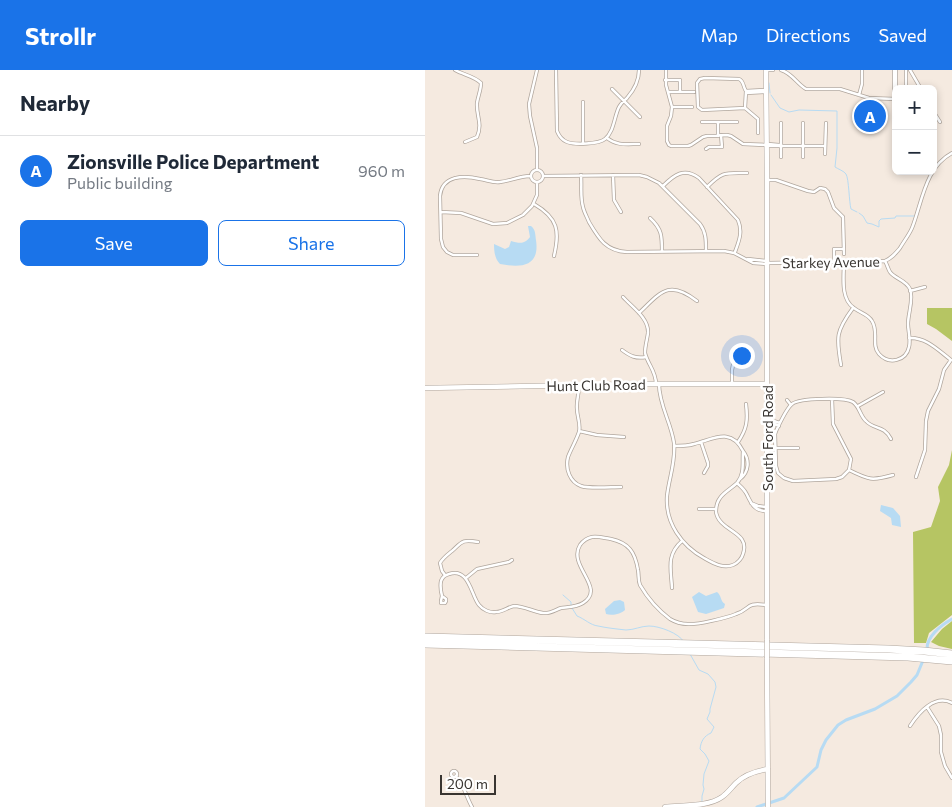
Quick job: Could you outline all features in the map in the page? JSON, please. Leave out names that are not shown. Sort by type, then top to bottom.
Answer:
[{"type":"highway","points":[[425,637],[685,643],[909,655],[952,661]]},
{"type":"highway","points":[[425,644],[909,655]]},
{"type":"highway","points":[[934,658],[952,654]]},
{"type":"highway","points":[[934,658],[952,665]]},
{"type":"main road","name":"South Ford Road","points":[[766,70],[768,807]]},
{"type":"main road","name":"Hunt Club Road","points":[[425,388],[767,384]]},
{"type":"main road","points":[[665,807],[717,800],[745,776],[768,769]]},
{"type":"street","points":[[455,70],[476,78],[481,83],[477,105],[479,131],[477,136],[465,142]]},
{"type":"street","points":[[537,70],[529,104],[537,148],[537,170]]},
{"type":"street","points":[[556,70],[557,131],[561,138],[567,142],[583,143],[598,143],[607,138],[621,104],[634,89],[639,70]]},
{"type":"street","points":[[666,70],[665,80],[672,107],[667,126],[667,142],[671,146],[691,145],[703,137],[720,136],[731,136],[743,144],[825,146]]},
{"type":"street","points":[[766,70],[773,70]]},
{"type":"street","points":[[781,70],[787,72],[806,89],[837,89],[874,99],[892,99]]},
{"type":"street","points":[[859,95],[862,84],[862,70]]},
{"type":"street","points":[[895,70],[896,85]]},
{"type":"street","points":[[895,70],[895,85]]},
{"type":"street","points":[[906,70],[906,85]]},
{"type":"street","points":[[910,70],[919,85]]},
{"type":"street","points":[[745,108],[746,92],[743,82],[739,78],[700,80],[697,83],[699,109],[745,108],[758,119],[758,133]]},
{"type":"street","points":[[665,80],[680,80],[680,92]]},
{"type":"street","points":[[612,89],[641,117]]},
{"type":"street","points":[[746,92],[766,91]]},
{"type":"street","points":[[668,92],[694,92]]},
{"type":"street","points":[[583,102],[583,143]]},
{"type":"street","points":[[672,107],[692,107]]},
{"type":"street","points":[[937,117],[940,122]]},
{"type":"street","points":[[702,122],[737,122]]},
{"type":"street","points":[[706,149],[709,147],[722,147],[718,122]]},
{"type":"street","points":[[781,123],[781,157]]},
{"type":"street","points":[[825,154],[826,123]]},
{"type":"street","points":[[803,124],[803,157]]},
{"type":"street","points":[[607,138],[618,144],[639,144]]},
{"type":"street","name":"Starkey Avenue","points":[[734,253],[747,259],[767,263],[885,261],[890,259],[911,231],[933,172],[942,160],[952,153]]},
{"type":"street","points":[[531,176],[532,171],[537,170]]},
{"type":"street","points":[[537,170],[541,171],[543,176]]},
{"type":"street","points":[[581,175],[583,210],[596,235],[613,250],[624,252],[723,251],[734,253],[741,232],[738,220],[707,186],[696,176],[686,173],[674,176],[663,186]]},
{"type":"street","points":[[707,186],[723,174],[747,173]]},
{"type":"street","points":[[613,175],[614,200],[621,212]]},
{"type":"street","points":[[543,176],[639,175],[647,177],[663,186],[701,226],[706,236],[706,251]]},
{"type":"street","points":[[477,255],[450,253],[445,250],[442,244],[441,190],[444,185],[452,179],[474,178],[497,182],[522,176],[531,176]]},
{"type":"street","points":[[531,176],[532,180],[537,182]]},
{"type":"street","points":[[537,182],[542,180],[543,176]]},
{"type":"street","points":[[767,180],[776,180],[813,192],[820,188],[825,189],[834,208],[843,217],[844,254]]},
{"type":"street","points":[[441,212],[461,213],[497,225],[507,223],[528,211],[534,204],[537,195],[537,182]]},
{"type":"street","points":[[534,204],[546,213],[555,225],[557,241],[554,256]]},
{"type":"street","points":[[651,218],[660,230],[662,252]]},
{"type":"street","points":[[834,262],[834,249],[844,249]]},
{"type":"street","points":[[844,262],[846,300],[853,308],[867,315],[873,322],[875,348],[881,356],[892,361],[902,358],[909,349],[910,291],[905,283],[890,272],[885,261]]},
{"type":"street","points":[[910,291],[925,287]]},
{"type":"street","points":[[639,313],[657,296],[668,290],[683,292],[697,301]]},
{"type":"street","points":[[623,297],[639,313],[648,329],[646,357],[656,375],[660,398],[671,429],[674,446],[667,502],[672,524],[682,541],[695,553],[717,565],[727,566],[738,562],[743,555],[743,542],[737,533],[720,522],[716,509],[720,498],[745,474],[747,457],[738,442],[722,436],[689,445],[674,446]]},
{"type":"street","points":[[841,365],[838,334],[842,323],[853,308]]},
{"type":"street","points":[[909,338],[924,340],[951,360],[944,370],[939,390],[928,411],[925,450],[916,477]]},
{"type":"street","points":[[622,350],[633,357],[646,357]]},
{"type":"street","points":[[732,384],[732,370],[736,350]]},
{"type":"street","points":[[579,386],[577,409],[579,431],[569,455],[567,464],[569,474],[573,481],[581,486],[621,487]]},
{"type":"street","points":[[858,406],[883,392]]},
{"type":"street","points":[[832,399],[833,420],[850,456],[849,470],[844,476],[836,479],[793,481],[782,477],[776,470],[775,434],[791,404],[801,400],[832,399],[848,400],[858,406],[865,421],[886,432],[891,439]]},
{"type":"street","points":[[787,400],[791,404]]},
{"type":"street","points":[[738,442],[743,436],[746,427],[746,404]]},
{"type":"street","points":[[767,421],[779,424]]},
{"type":"street","points":[[579,431],[597,435],[624,437]]},
{"type":"street","points":[[701,442],[708,463],[704,473]]},
{"type":"street","points":[[775,448],[798,448]]},
{"type":"street","points":[[849,470],[872,479],[893,475]]},
{"type":"street","points":[[737,483],[744,490],[751,503],[766,509]]},
{"type":"street","points":[[699,509],[716,509]]},
{"type":"street","points":[[442,596],[441,581],[445,575],[456,573],[466,578],[479,605],[484,610],[490,612],[499,612],[515,606],[546,613],[578,606],[588,599],[591,588],[578,562],[577,552],[579,546],[585,540],[598,536],[621,541],[628,546],[638,567],[641,586],[655,605],[668,618],[676,622],[692,624],[736,614],[753,604],[767,604]]},
{"type":"street","points":[[672,588],[671,557],[676,547],[682,541]]},
{"type":"street","points":[[445,575],[440,564],[445,556],[460,543],[478,542]]},
{"type":"street","points":[[466,578],[477,569],[512,560]]},
{"type":"street","points":[[910,726],[914,719],[927,707],[939,700],[943,699],[952,702]]},
{"type":"street","points":[[927,707],[939,726],[941,752],[945,766],[952,778]]},
{"type":"street","points":[[456,776],[465,790],[472,807]]},
{"type":"green space","points":[[927,308],[952,308],[952,341],[927,324]]},
{"type":"green space","points":[[952,450],[952,615],[929,633],[926,643],[914,643],[913,532],[931,527],[940,501],[938,487],[949,465]]},
{"type":"green space","points":[[952,621],[952,649],[931,642],[942,629]]},
{"type":"water","points":[[528,226],[534,229],[536,240],[535,256],[532,261],[515,266],[500,264],[495,255],[494,244],[505,249],[509,247],[511,241],[519,243],[526,241],[530,237]]},
{"type":"water","points":[[881,505],[893,508],[900,516],[901,527],[892,525],[891,518],[880,511]]},
{"type":"water","points":[[699,592],[706,596],[717,592],[725,604],[724,608],[706,614],[698,612],[692,597]]},
{"type":"water","points":[[620,600],[624,602],[625,610],[621,613],[606,614],[605,609],[614,601]]},
{"type":"waterway","points":[[769,83],[770,93]]},
{"type":"waterway","points":[[771,95],[780,108],[789,112],[799,110],[837,111],[835,167],[846,174],[851,209],[857,212]]},
{"type":"waterway","points":[[859,213],[867,223],[879,227],[881,219],[895,218],[896,216],[914,216]]},
{"type":"waterway","points":[[563,595],[571,602],[571,605]]},
{"type":"waterway","points":[[572,608],[577,616],[595,625],[626,630],[653,626],[673,633],[684,642]]},
{"type":"waterway","points":[[927,650],[927,645],[932,636],[939,628],[952,619]]},
{"type":"waterway","points":[[690,654],[699,670],[708,674],[715,682],[716,687],[707,719],[714,727],[711,733],[703,739],[700,749],[709,761],[704,774],[702,802]]},
{"type":"waterway","points":[[757,807],[784,798],[817,767],[821,750],[838,725],[875,709],[897,696],[917,675],[924,658]]},
{"type":"place","name":"Zionsville Police Department","points":[[870,116]]}]
